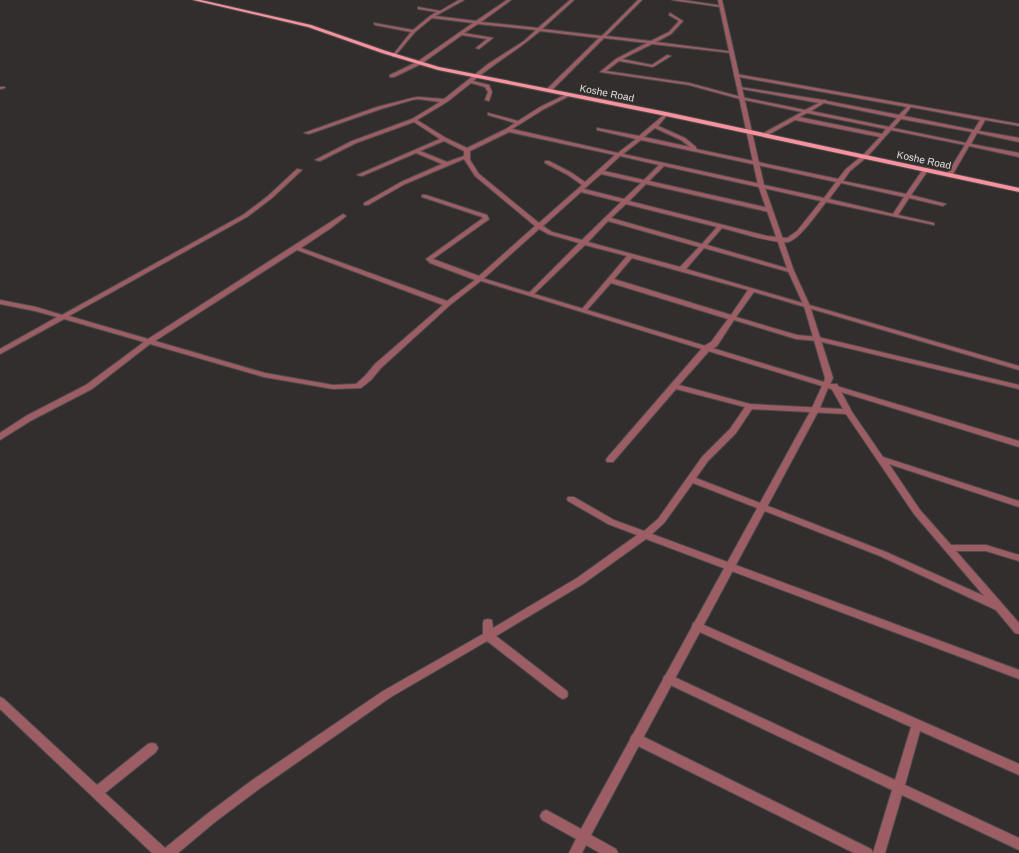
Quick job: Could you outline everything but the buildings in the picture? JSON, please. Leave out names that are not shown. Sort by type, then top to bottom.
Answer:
[{"type":"main road","name":"Koshe Road","points":[[195,0],[300,24],[418,63],[749,131],[1019,190]]},
{"type":"street","points":[[394,56],[414,31],[431,17],[462,0]]},
{"type":"street","points":[[392,76],[418,63],[478,23],[509,0]]},
{"type":"street","points":[[318,160],[354,142],[414,120],[444,101],[490,66],[525,42],[572,0]]},
{"type":"street","points":[[549,90],[640,0]]},
{"type":"street","points":[[674,0],[720,3],[726,23],[740,98],[761,186],[779,240],[807,306],[818,339],[830,385],[917,512],[1019,630]]},
{"type":"street","points":[[419,8],[441,12]]},
{"type":"street","points":[[670,14],[681,21],[674,30],[618,60],[602,72],[689,84],[740,98],[1019,155]]},
{"type":"street","points":[[431,17],[732,52]]},
{"type":"street","points":[[375,24],[414,31]]},
{"type":"street","points":[[462,34],[491,38],[478,48]]},
{"type":"street","points":[[618,60],[653,66],[669,56]]},
{"type":"street","points":[[736,75],[1019,125]]},
{"type":"street","points":[[470,81],[484,84],[490,89],[487,100]]},
{"type":"street","points":[[739,88],[824,102],[1019,140]]},
{"type":"street","points":[[366,204],[402,183],[447,164],[466,154],[508,130],[542,108],[569,94]]},
{"type":"street","points":[[764,135],[840,94]]},
{"type":"street","points":[[307,133],[379,108],[412,99],[418,98],[444,101]]},
{"type":"street","points":[[580,190],[779,240],[788,240],[799,232],[848,170],[865,156],[901,118],[910,106]]},
{"type":"street","points":[[490,114],[519,123]]},
{"type":"street","points":[[0,302],[36,309],[264,375],[333,387],[358,386],[368,378],[378,366],[448,304],[480,279],[540,227],[620,154],[655,126],[666,114]]},
{"type":"street","points":[[795,118],[883,136]]},
{"type":"street","points":[[950,174],[983,119]]},
{"type":"street","points":[[414,120],[466,154],[471,168],[481,178],[540,227],[550,232],[752,288],[807,306],[1019,368]]},
{"type":"street","points":[[655,126],[683,139],[696,149]]},
{"type":"street","points":[[598,129],[840,180],[943,204]]},
{"type":"street","points":[[508,130],[826,199],[932,224]]},
{"type":"street","points":[[360,175],[444,139]]},
{"type":"street","points":[[415,151],[447,164]]},
{"type":"street","points":[[547,162],[570,174],[586,185]]},
{"type":"street","points":[[531,294],[663,164]]},
{"type":"street","points":[[895,215],[907,195],[926,169]]},
{"type":"street","points":[[0,352],[250,213],[300,170]]},
{"type":"street","points":[[601,172],[769,210]]},
{"type":"street","points":[[424,196],[485,216],[486,219],[429,259],[432,262],[480,279],[1019,444]]},
{"type":"street","points":[[0,436],[29,418],[89,387],[149,342],[296,248],[342,216]]},
{"type":"street","points":[[607,219],[791,271]]},
{"type":"street","points":[[682,269],[721,226]]},
{"type":"street","points":[[296,248],[448,304]]},
{"type":"street","points":[[584,310],[630,255]]},
{"type":"street","points":[[609,280],[796,338],[818,339],[1019,387]]},
{"type":"street","points":[[610,460],[707,348],[714,344],[752,288]]},
{"type":"street","points":[[575,853],[761,508],[830,385]]},
{"type":"street","points":[[673,386],[750,406],[848,412]]},
{"type":"street","points":[[169,853],[211,818],[255,785],[387,694],[580,581],[646,534],[661,521],[714,449],[733,431],[750,406]]},
{"type":"street","points":[[881,459],[1019,504]]},
{"type":"street","points":[[691,479],[761,508],[883,554],[998,607]]},
{"type":"street","points":[[571,499],[611,522],[1019,675]]},
{"type":"street","points":[[949,548],[986,548],[1019,558]]},
{"type":"street","points":[[488,623],[488,636]]},
{"type":"street","points":[[697,626],[1019,770]]},
{"type":"street","points":[[488,636],[563,694]]},
{"type":"street","points":[[668,679],[1019,844]]},
{"type":"street","points":[[0,702],[161,853]]},
{"type":"street","points":[[879,853],[917,724]]},
{"type":"street","points":[[636,739],[867,853]]},
{"type":"street","points":[[97,792],[152,748]]},
{"type":"street","points":[[546,816],[612,853]]}]
